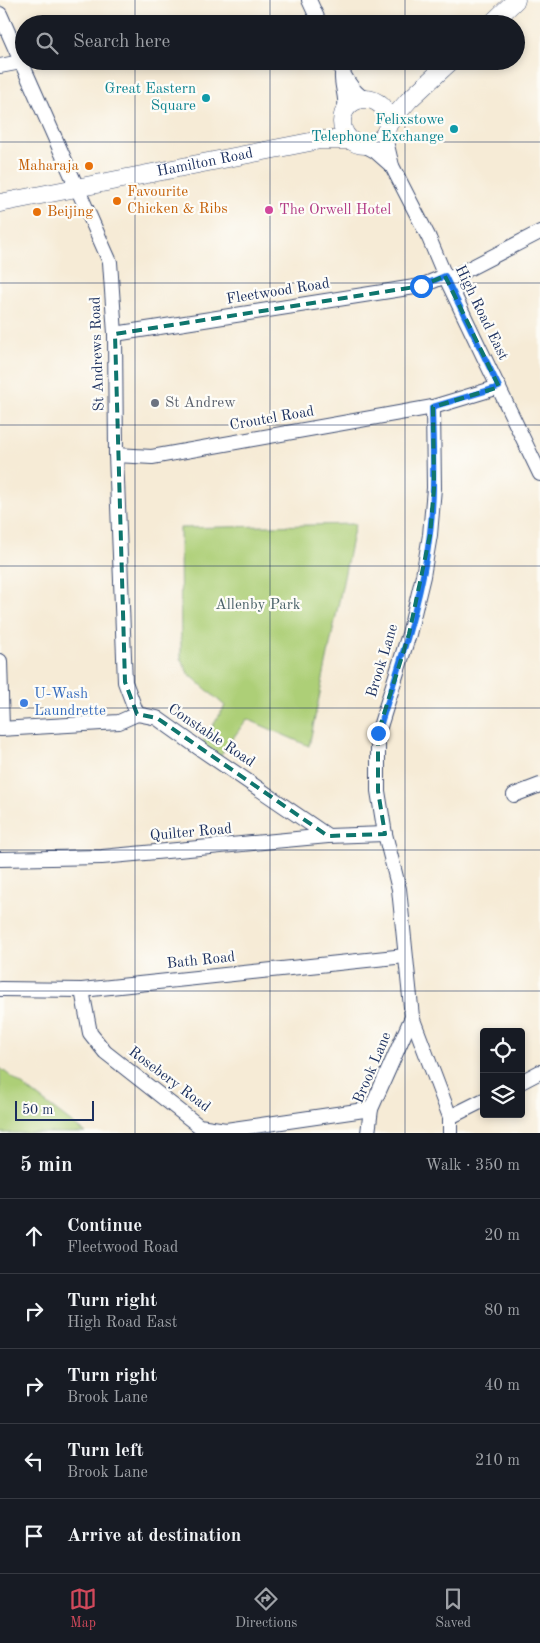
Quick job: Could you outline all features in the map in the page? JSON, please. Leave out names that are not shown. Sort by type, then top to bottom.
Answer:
[{"type":"main road","points":[[500,15],[516,0]]},
{"type":"main road","points":[[343,114],[342,127],[344,134],[357,143],[372,144],[378,141],[409,100],[441,70]]},
{"type":"main road","points":[[320,140],[354,101],[389,104],[409,100]]},
{"type":"main road","points":[[371,101],[387,113],[387,128]]},
{"type":"main road","name":"Hamilton Road","points":[[0,203],[320,140],[357,143]]},
{"type":"street","points":[[309,0],[316,15]]},
{"type":"street","name":"St Andrews Road","points":[[0,14],[15,48]]},
{"type":"street","points":[[0,66],[15,63]]},
{"type":"street","name":"St Andrews Road","points":[[25,70],[110,262],[115,334],[116,455],[125,682],[137,714]]},
{"type":"street","points":[[340,70],[346,99],[343,114]]},
{"type":"street","points":[[342,70],[357,93],[371,101]]},
{"type":"street","name":"High Road East","points":[[387,128],[386,141],[392,166],[429,238],[446,278],[540,474]]},
{"type":"street","name":"High Road East","points":[[357,143],[375,151],[392,166]]},
{"type":"street","name":"Fleetwood Road","points":[[115,334],[421,286],[446,278],[540,232]]},
{"type":"street","points":[[432,407],[499,387]]},
{"type":"street","name":"Croutel Road","points":[[116,455],[152,457],[432,407]]},
{"type":"street","name":"Brook Lane","points":[[368,1133],[371,1109],[412,1018],[400,889],[385,834],[378,791],[378,733],[409,634],[430,535],[434,488],[432,407]]},
{"type":"street","points":[[0,661],[1,729],[119,722],[137,714]]},
{"type":"street","name":"Constable Road","points":[[137,714],[157,718],[328,836]]},
{"type":"street","points":[[514,795],[540,785]]},
{"type":"street","name":"Quilter Road","points":[[0,859],[102,858],[328,836],[385,834]]},
{"type":"street","name":"Bath Road","points":[[0,989],[82,990],[405,956]]},
{"type":"street","name":"Rosebery Road","points":[[82,990],[90,1034],[105,1052],[199,1126],[226,1130],[371,1109]]},
{"type":"street","points":[[412,1018],[450,1117],[450,1133]]},
{"type":"street","points":[[525,1080],[540,1072]]},
{"type":"street","points":[[450,1117],[480,1102]]},
{"type":"highlighted area","points":[[445,276],[499,387],[433,407],[434,488],[430,535],[409,634],[378,733],[378,791],[385,834],[328,836],[157,718],[137,714],[125,682],[115,334],[421,286]]},
{"type":"green space","name":"Allenby Park","points":[[355,524],[309,746],[247,719],[217,760],[199,748],[225,706],[188,673],[181,659],[180,528]]},
{"type":"green space","points":[[0,1068],[85,1133],[0,1133]]},
{"type":"place","name":"Great Eastern Square","points":[[206,98]]},
{"type":"place","name":"Felixstowe Telephone Exchange","points":[[454,129]]},
{"type":"place","name":"Maharaja","points":[[89,166]]},
{"type":"place","name":"Favourite Chicken & Ribs","points":[[117,201]]},
{"type":"place","name":"The Orwell Hotel","points":[[269,210]]},
{"type":"place","name":"Beijing","points":[[37,212]]},
{"type":"place","name":"St Andrew","points":[[155,403]]},
{"type":"place","name":"U-Wash Laundrette","points":[[24,703]]},
{"type":"route","points":[[378,733],[409,634],[430,535],[434,488],[432,407],[485,393],[499,387],[445,276],[421,286]]}]
